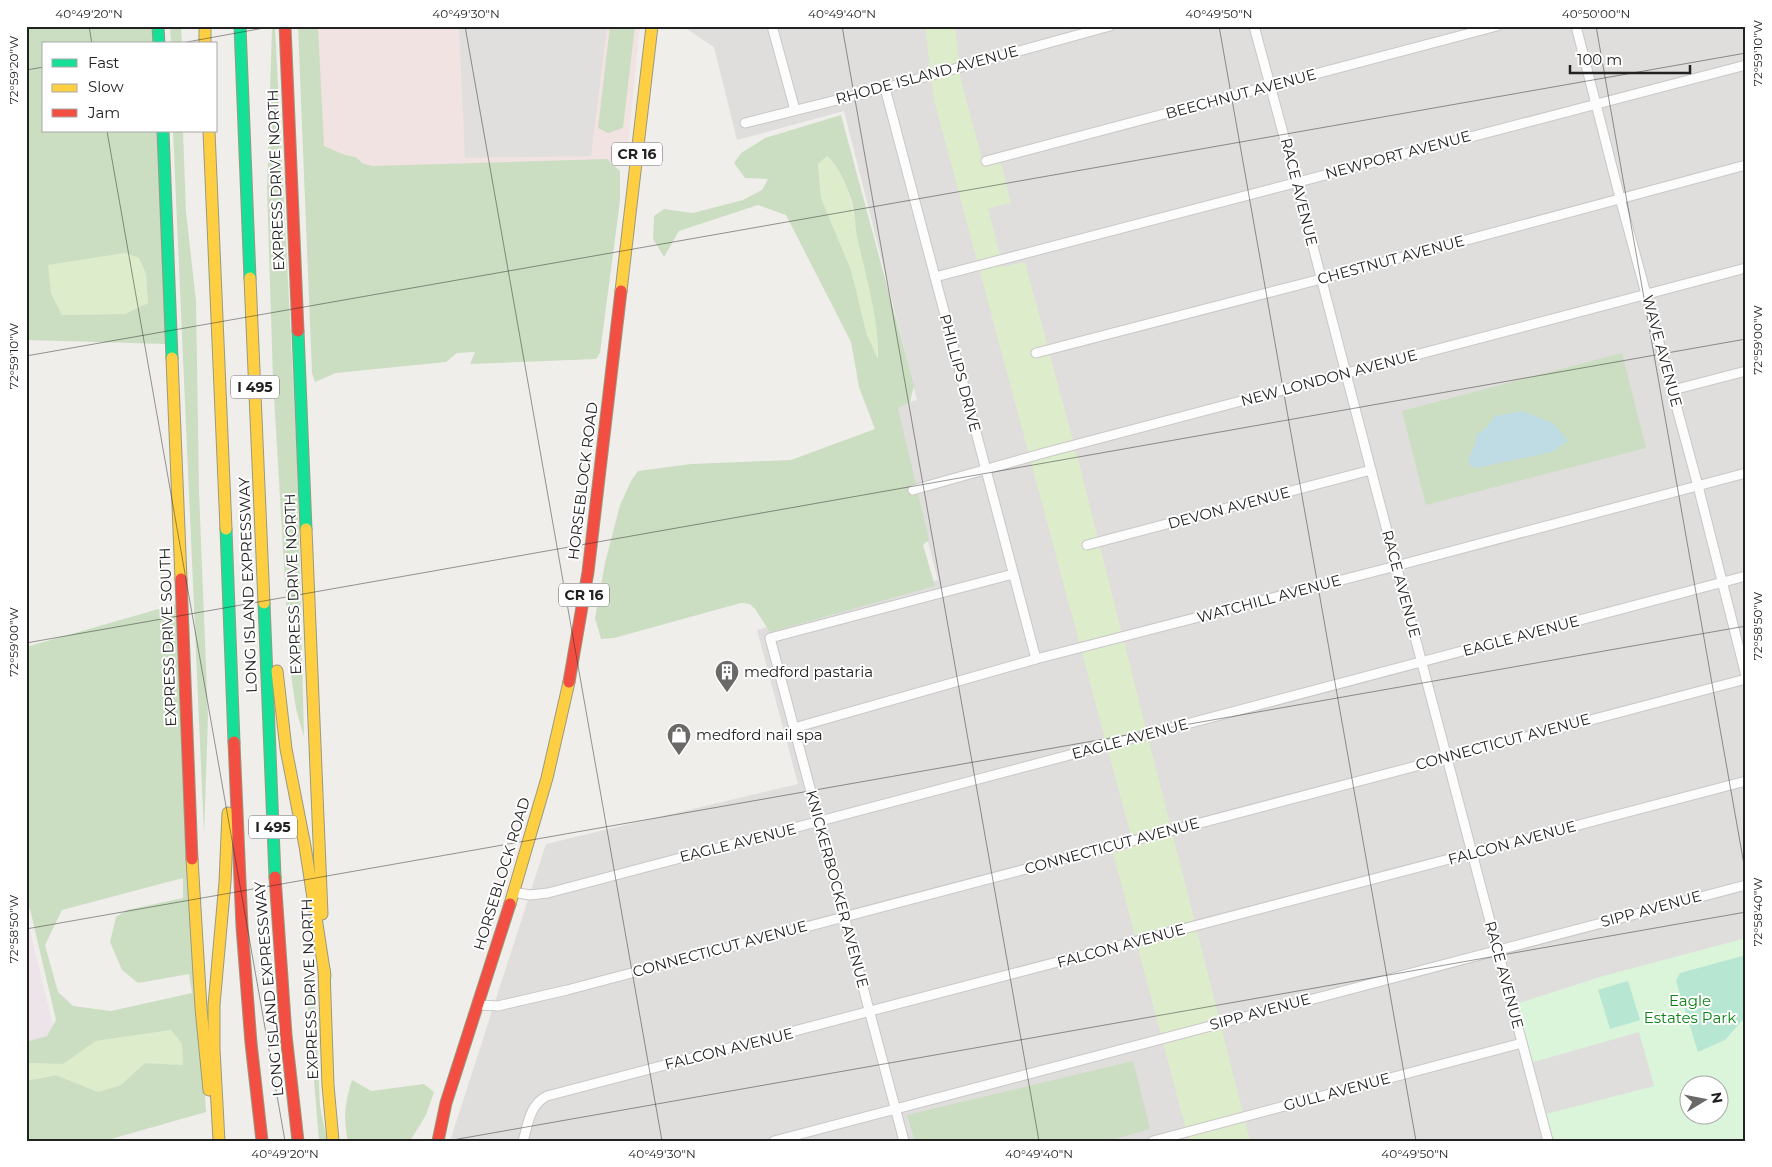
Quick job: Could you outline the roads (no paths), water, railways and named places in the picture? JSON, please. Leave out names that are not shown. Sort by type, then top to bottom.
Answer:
[{"type":"main road","points":[[158,26],[159,42]]},
{"type":"main road","points":[[205,26],[206,42]]},
{"type":"main road","name":"EXPRESS DRIVE NORTH","points":[[285,26],[328,1093],[333,1141]]},
{"type":"main road","name":"HORSEBLOCK ROAD","points":[[429,1141],[446,1103],[513,892],[557,736],[578,637],[613,367],[652,26]]},
{"type":"main road","name":"LONG ISLAND EXPRESSWAY","points":[[241,29],[277,919],[286,1034],[298,1141]]},
{"type":"main road","name":"EXPRESS DRIVE SOUTH","points":[[163,132],[193,885],[202,1017],[215,1141]]},
{"type":"main road","name":"LONG ISLAND EXPRESSWAY","points":[[209,132],[246,986],[262,1141]]},
{"type":"main road","points":[[260,512],[274,616],[278,681],[284,734],[305,846],[324,976]]},
{"type":"main road","points":[[219,1141],[214,1049],[214,1005],[225,882],[233,708]]},
{"type":"main road","name":"HORSEBLOCK ROAD","points":[[438,1141],[446,1103]]},
{"type":"street","points":[[772,26],[795,110]]},
{"type":"street","name":"RHODE ISLAND AVENUE","points":[[745,123],[885,88],[1110,26]]},
{"type":"street","name":"RACE AVENUE","points":[[1254,26],[1447,756],[1546,1140]]},
{"type":"street","name":"BEECHNUT AVENUE","points":[[986,161],[1497,26]]},
{"type":"street","name":"WAVE AVENUE","points":[[1576,26],[1620,198],[1673,390],[1746,677]]},
{"type":"street","name":"NEWPORT AVENUE","points":[[935,277],[1746,65]]},
{"type":"street","name":"PHILLIPS DRIVE","points":[[885,88],[1036,659]]},
{"type":"street","name":"CHESTNUT AVENUE","points":[[1036,352],[1321,279],[1746,165]]},
{"type":"street","name":"NEW LONDON AVENUE","points":[[913,490],[1746,268]]},
{"type":"street","points":[[1673,390],[1746,371]]},
{"type":"street","name":"DEVON AVENUE","points":[[1087,545],[1370,470]]},
{"type":"street","name":"WATCHILL AVENUE","points":[[794,728],[1036,659],[1746,473]]},
{"type":"street","name":"KNICKERBOCKER AVENUE","points":[[904,1141],[770,638],[1014,574]]},
{"type":"street","name":"EAGLE AVENUE","points":[[513,892],[530,895],[548,893],[1746,576]]},
{"type":"street","name":"CONNECTICUT AVENUE","points":[[478,1005],[498,1006],[567,990],[1746,677]]},
{"type":"street","name":"FALCON AVENUE","points":[[523,1141],[533,1108],[539,1100],[547,1096],[1746,781]]},
{"type":"street","name":"SIPP AVENUE","points":[[774,1141],[1746,885]]},
{"type":"street","name":"GULL AVENUE","points":[[1152,1141],[1522,1043]]},
{"type":"water","points":[[1523,411],[1553,423],[1568,441],[1552,452],[1476,468],[1470,466],[1468,460],[1477,434],[1486,428],[1495,416]]},
{"type":"place","name":"medford pastaria","points":[[727,693]]},
{"type":"place","name":"medford nail spa","points":[[679,756]]},
{"type":"park label","name":"Eagle Estates Park","points":[[1690,1010]]}]
